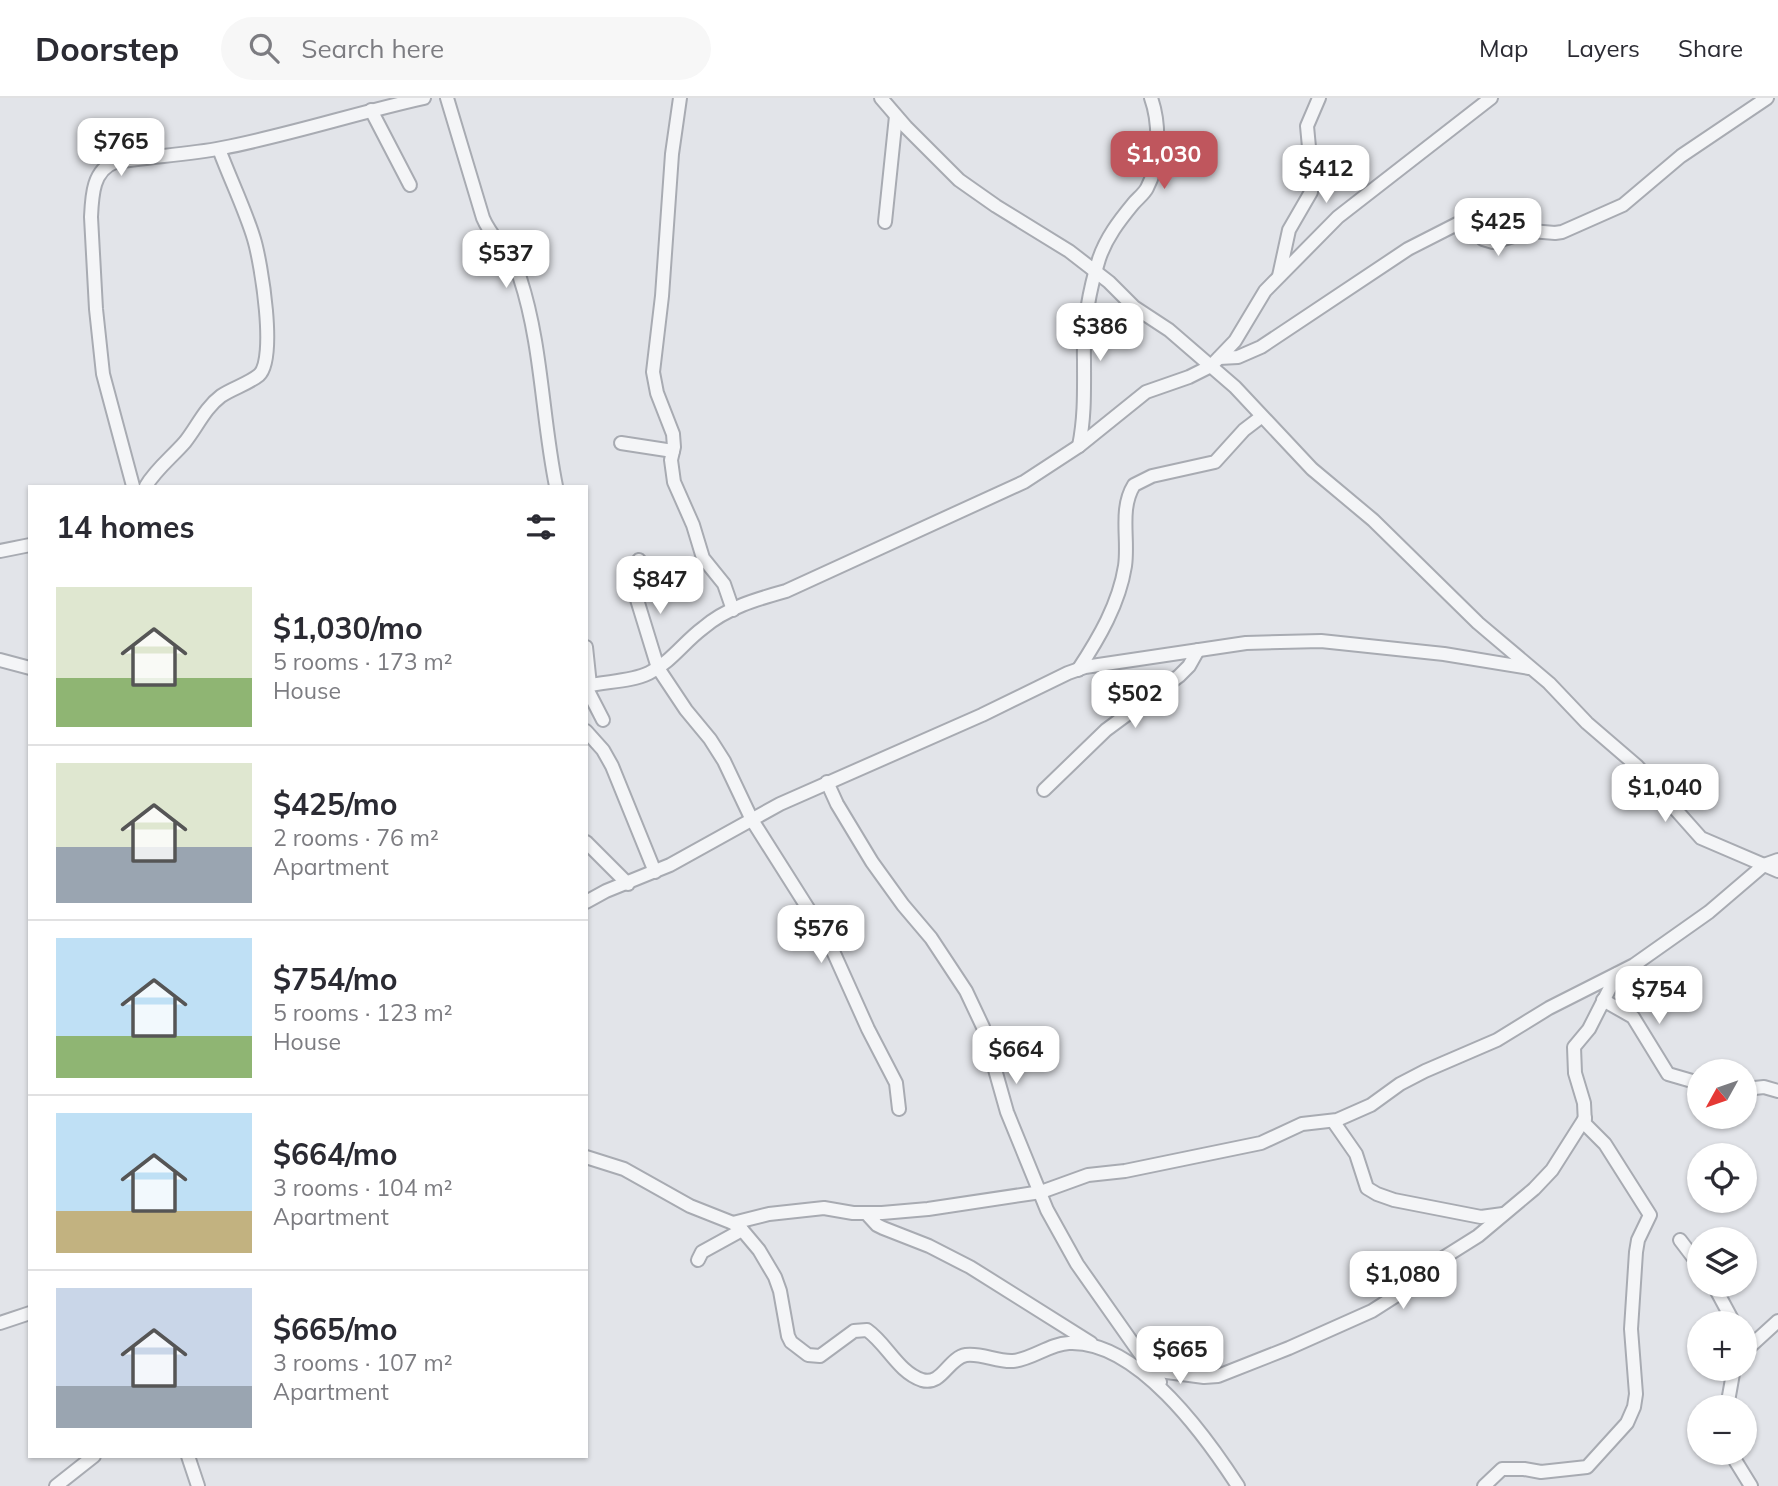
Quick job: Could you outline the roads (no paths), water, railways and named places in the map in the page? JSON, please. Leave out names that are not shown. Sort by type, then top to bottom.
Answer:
[{"type":"street","points":[[133,485],[107,394],[100,351],[90,217],[97,179],[105,166],[115,162],[219,149],[307,130],[371,110],[425,98]]},
{"type":"street","points":[[447,98],[483,218],[519,276],[533,332],[556,485]]},
{"type":"street","points":[[680,98],[672,154],[662,296],[652,362],[657,393],[673,435],[671,460],[674,482],[704,558],[724,584],[733,610]]},
{"type":"street","points":[[881,98],[959,180],[1069,251],[1134,307],[1215,362],[1261,417],[1312,469],[1373,520],[1478,623],[1549,682],[1587,723],[1637,766],[1701,838],[1778,871]]},
{"type":"street","points":[[1079,446],[1086,403],[1085,326],[1096,272],[1110,234],[1146,189],[1151,176],[1156,136],[1151,98]]},
{"type":"street","points":[[1279,276],[1289,230],[1311,192],[1307,126],[1319,98]]},
{"type":"street","points":[[603,720],[588,686],[637,677],[658,668],[705,625],[733,610],[760,598],[786,591],[1013,487],[1079,446],[1146,392],[1189,377],[1215,362],[1235,341],[1265,291],[1349,207],[1491,98]]},
{"type":"street","points":[[1215,362],[1238,357],[1261,347],[1408,249],[1457,224],[1466,223],[1483,239],[1493,242],[1531,231],[1562,232],[1612,211],[1623,205],[1681,156],[1767,98]]},
{"type":"street","points":[[371,110],[410,185]]},
{"type":"street","points":[[885,222],[897,116]]},
{"type":"street","points":[[147,485],[187,439],[212,404],[259,375],[265,365],[268,346],[265,310],[254,240],[219,149]]},
{"type":"street","points":[[1077,670],[1096,644],[1121,585],[1126,563],[1125,509],[1134,485],[1152,476],[1215,462],[1244,430],[1261,417]]},
{"type":"street","points":[[621,443],[673,451]]},
{"type":"street","points":[[0,551],[28,545]]},
{"type":"street","points":[[639,561],[631,571],[631,580],[658,668],[685,710],[710,739],[724,761],[752,820],[828,940],[896,1083],[899,1109]]},
{"type":"street","points":[[588,901],[655,872],[827,782],[883,760],[1077,670],[1103,663],[1246,643],[1321,641],[1444,654],[1529,668]]},
{"type":"street","points":[[1044,790],[1107,730],[1179,677],[1198,650]]},
{"type":"street","points":[[0,660],[28,667]]},
{"type":"street","points":[[588,733],[603,750],[612,766],[655,872]]},
{"type":"street","points":[[827,782],[872,862],[930,938],[976,1010],[1007,1112],[1047,1210],[1077,1264],[1176,1406]]},
{"type":"street","points":[[588,844],[628,884]]},
{"type":"street","points":[[698,1260],[702,1252],[738,1226],[769,1214],[824,1208],[866,1213],[928,1209],[1041,1192],[1088,1175],[1125,1171],[1227,1151],[1261,1143],[1302,1124],[1333,1121],[1371,1105],[1400,1084],[1433,1067],[1497,1040],[1549,1008],[1634,965],[1710,912],[1764,865],[1778,860]]},
{"type":"street","points":[[1484,1486],[1496,1480],[1502,1469],[1541,1472],[1590,1466],[1628,1423],[1634,1407],[1635,1363],[1631,1329],[1636,1252],[1638,1240],[1650,1215],[1605,1144],[1585,1124],[1584,1103],[1575,1073],[1574,1047],[1589,1028],[1618,974]]},
{"type":"street","points":[[1603,1000],[1633,1017],[1668,1074],[1687,1080]]},
{"type":"street","points":[[1757,1088],[1778,1091]]},
{"type":"street","points":[[1152,1370],[1204,1377],[1218,1376],[1289,1349],[1372,1311],[1408,1288],[1427,1269],[1478,1236],[1545,1179],[1585,1118]]},
{"type":"street","points":[[1333,1121],[1356,1154],[1367,1188],[1377,1194],[1394,1200],[1481,1217],[1495,1217],[1506,1213]]},
{"type":"street","points":[[588,1158],[624,1169],[690,1206],[738,1226],[758,1250],[775,1278],[788,1336],[797,1349],[808,1355],[820,1356],[853,1331],[867,1330],[907,1370],[923,1380],[930,1381],[942,1374],[955,1359],[967,1355],[1010,1361],[1025,1359],[1052,1346],[1069,1343],[1095,1346],[1108,1350],[1155,1383],[1220,1458],[1238,1486]]},
{"type":"street","points":[[866,1213],[877,1225],[970,1267],[1095,1346]]},
{"type":"street","points":[[1681,1240],[1687,1248]]},
{"type":"street","points":[[0,1323],[28,1314]]},
{"type":"street","points":[[1757,1337],[1778,1321]]},
{"type":"street","points":[[56,1486],[91,1458]]},
{"type":"street","points":[[189,1458],[198,1486]]},
{"type":"street","points":[[1738,1465],[1751,1486]]}]
